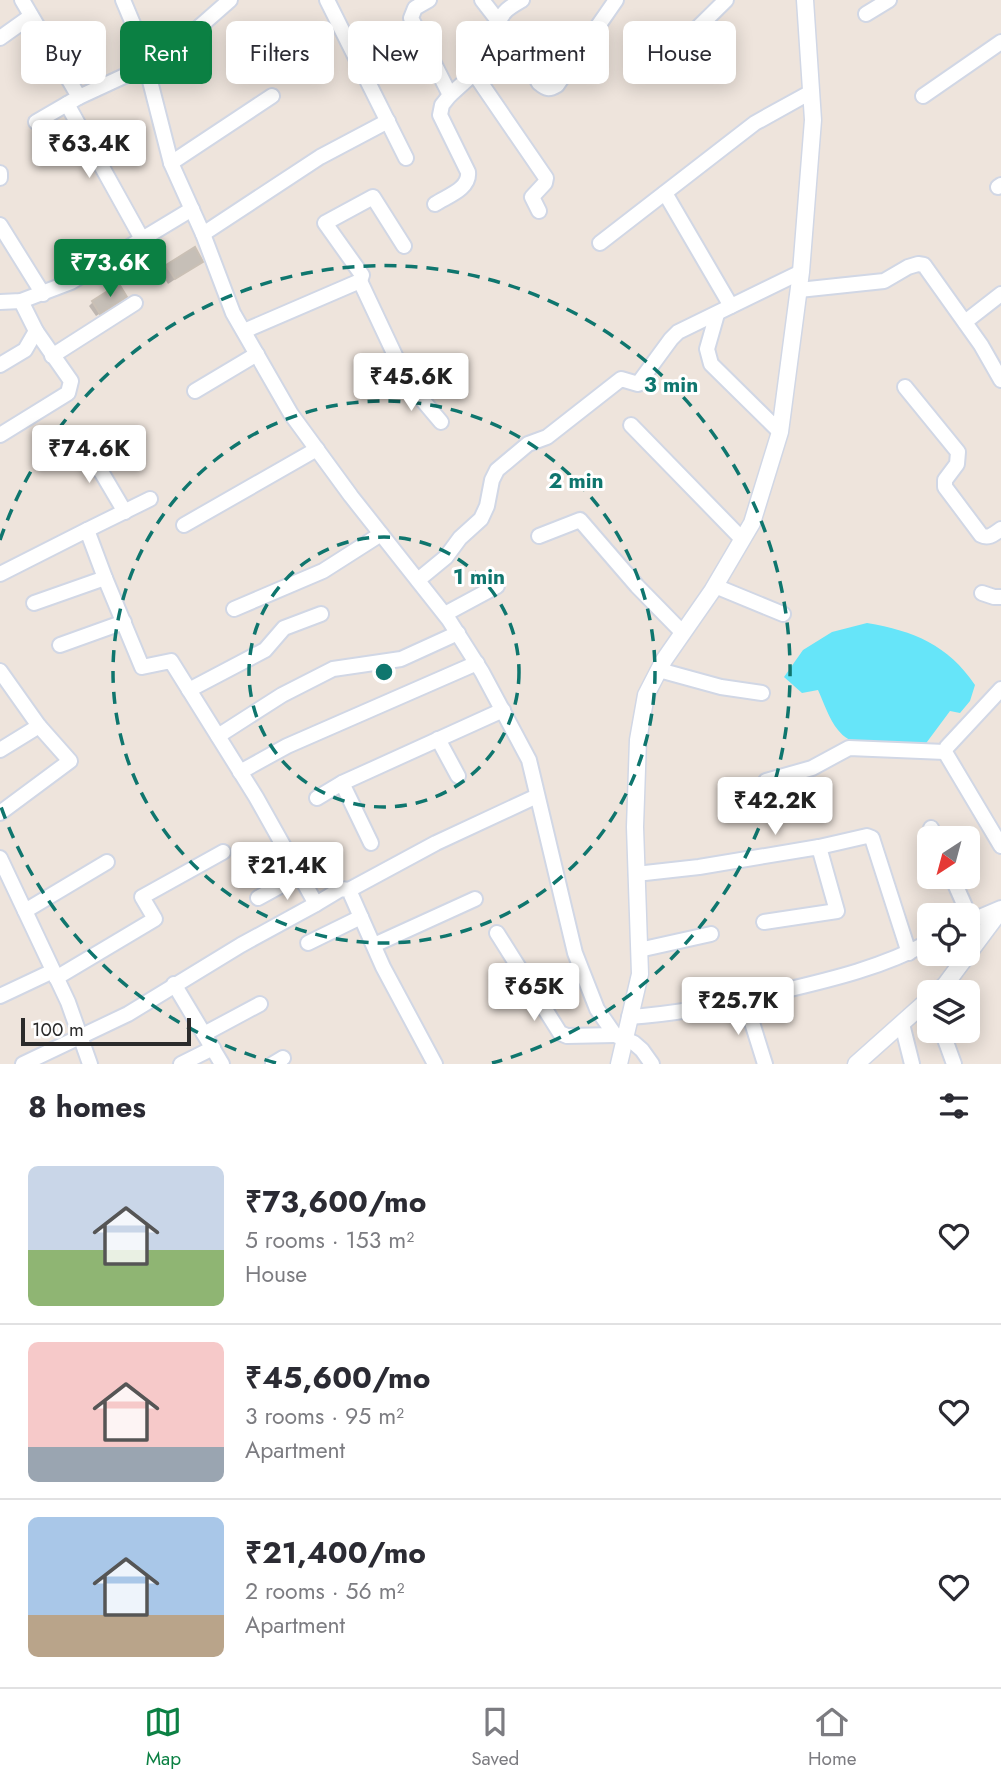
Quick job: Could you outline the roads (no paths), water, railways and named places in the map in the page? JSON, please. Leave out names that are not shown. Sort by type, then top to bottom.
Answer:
[{"type":"street","points":[[22,0],[142,239]]},
{"type":"street","points":[[123,0],[132,21]]},
{"type":"street","points":[[206,21],[230,0]]},
{"type":"street","points":[[327,0],[406,158]]},
{"type":"street","points":[[429,0],[415,8],[411,18],[450,95]]},
{"type":"street","points":[[482,0],[498,21]]},
{"type":"street","points":[[499,21],[501,15],[522,0]]},
{"type":"street","points":[[601,21],[616,0]]},
{"type":"street","points":[[705,21],[726,0]]},
{"type":"street","points":[[619,1064],[619,1037],[629,1017],[640,974],[635,827],[638,740],[646,695],[752,523],[780,432],[801,272],[813,120],[805,0]]},
{"type":"street","points":[[866,14],[888,0]]},
{"type":"street","points":[[0,38],[31,16]]},
{"type":"street","points":[[923,96],[1001,42]]},
{"type":"street","points":[[36,122],[120,78]]},
{"type":"street","points":[[150,84],[170,163],[203,234],[233,313],[291,414],[444,614],[477,663],[529,760],[575,953],[597,1009],[619,1037],[642,1049],[652,1064]]},
{"type":"street","points":[[435,204],[466,185],[469,180],[468,172],[440,115],[442,105],[462,84]]},
{"type":"street","points":[[482,84],[546,178],[545,183],[532,197],[539,211]]},
{"type":"street","points":[[541,84],[545,88],[552,88],[558,84]]},
{"type":"street","points":[[600,243],[755,123],[811,93]]},
{"type":"street","points":[[170,163],[272,96]]},
{"type":"street","points":[[203,234],[320,157],[388,121]]},
{"type":"street","points":[[665,193],[731,306]]},
{"type":"street","points":[[404,246],[373,197],[325,223],[362,275],[360,281],[408,383],[441,422]]},
{"type":"street","points":[[0,302],[21,301],[71,282],[192,209]]},
{"type":"street","points":[[0,225],[43,294]]},
{"type":"street","points":[[799,290],[884,281],[918,264],[924,265],[965,322],[1001,380]]},
{"type":"street","points":[[418,580],[446,557],[460,538],[481,519],[497,470],[528,444],[547,437],[621,379],[638,384],[671,339],[801,272]]},
{"type":"street","points":[[244,331],[360,281]]},
{"type":"street","points":[[965,322],[1001,295]]},
{"type":"street","points":[[0,435],[68,393],[71,381],[36,331],[21,301]]},
{"type":"street","points":[[52,356],[135,303]]},
{"type":"street","points":[[717,314],[707,349],[712,364],[780,432]]},
{"type":"street","points":[[0,365],[25,350],[36,331]]},
{"type":"street","points":[[195,391],[257,354]]},
{"type":"street","points":[[905,387],[958,452],[957,464],[945,480],[945,487],[981,535],[992,536],[1001,529]]},
{"type":"street","points":[[631,425],[742,539]]},
{"type":"street","points":[[83,441],[125,512]]},
{"type":"street","points":[[184,525],[317,449]]},
{"type":"street","points":[[0,554],[4,571],[150,499]]},
{"type":"street","points":[[538,536],[580,520],[637,586],[683,633]]},
{"type":"street","points":[[87,530],[104,578],[142,667],[171,661],[240,772],[316,904]]},
{"type":"street","points":[[234,609],[323,571],[381,534]]},
{"type":"street","points":[[34,603],[104,578]]},
{"type":"street","points":[[444,614],[497,586]]},
{"type":"street","points":[[715,586],[783,614]]},
{"type":"street","points":[[982,593],[1001,597]]},
{"type":"street","points":[[189,690],[265,650],[284,628],[321,614]]},
{"type":"street","points":[[60,645],[124,622]]},
{"type":"street","points":[[218,736],[282,695],[333,669],[401,659],[458,633]]},
{"type":"street","points":[[240,772],[287,746],[477,663]]},
{"type":"street","points":[[659,670],[721,687],[762,693]]},
{"type":"street","points":[[0,671],[39,726],[70,761],[0,813]]},
{"type":"street","points":[[1001,689],[947,747],[946,752],[1001,846]]},
{"type":"street","points":[[317,798],[342,783],[503,710]]},
{"type":"street","points":[[0,750],[39,726]]},
{"type":"street","points":[[438,739],[458,776]]},
{"type":"street","points":[[766,781],[812,768],[849,748],[946,752]]},
{"type":"street","points":[[342,783],[372,843]]},
{"type":"street","points":[[23,1064],[128,1014],[174,984],[341,890],[349,890],[436,843],[537,796]]},
{"type":"street","points":[[636,874],[699,867],[820,847],[867,836],[872,838],[909,953]]},
{"type":"street","points":[[764,922],[837,911],[820,847]]},
{"type":"street","points":[[0,996],[55,975],[155,919],[142,897],[223,852]]},
{"type":"street","points":[[0,858],[55,975],[90,1064]]},
{"type":"street","points":[[26,911],[107,862]]},
{"type":"street","points":[[258,898],[299,875]]},
{"type":"street","points":[[349,890],[374,946],[435,1064]]},
{"type":"street","points":[[374,946],[475,899]]},
{"type":"street","points":[[980,917],[1001,909]]},
{"type":"street","points":[[949,980],[1001,909]]},
{"type":"street","points":[[308,943],[361,917]]},
{"type":"street","points":[[497,933],[560,1033],[567,1036],[619,1037]]},
{"type":"street","points":[[639,950],[711,934]]},
{"type":"street","points":[[629,1017],[660,1015],[745,1000],[849,976],[917,949]]},
{"type":"street","points":[[174,984],[222,1064]]},
{"type":"street","points":[[745,1000],[765,1064]]},
{"type":"street","points":[[204,1034],[260,1004]]},
{"type":"street","points":[[856,1064],[917,1010]]},
{"type":"street","points":[[902,1024],[912,1064]]},
{"type":"street","points":[[946,1043],[954,1064]]},
{"type":"street","points":[[181,1064],[213,1048]]},
{"type":"water","points":[[867,623],[900,630],[928,642],[953,660],[975,685],[970,701],[960,713],[950,711],[924,746],[878,747],[856,743],[846,738],[835,726],[818,690],[802,693],[784,677],[803,650],[832,632]]}]
